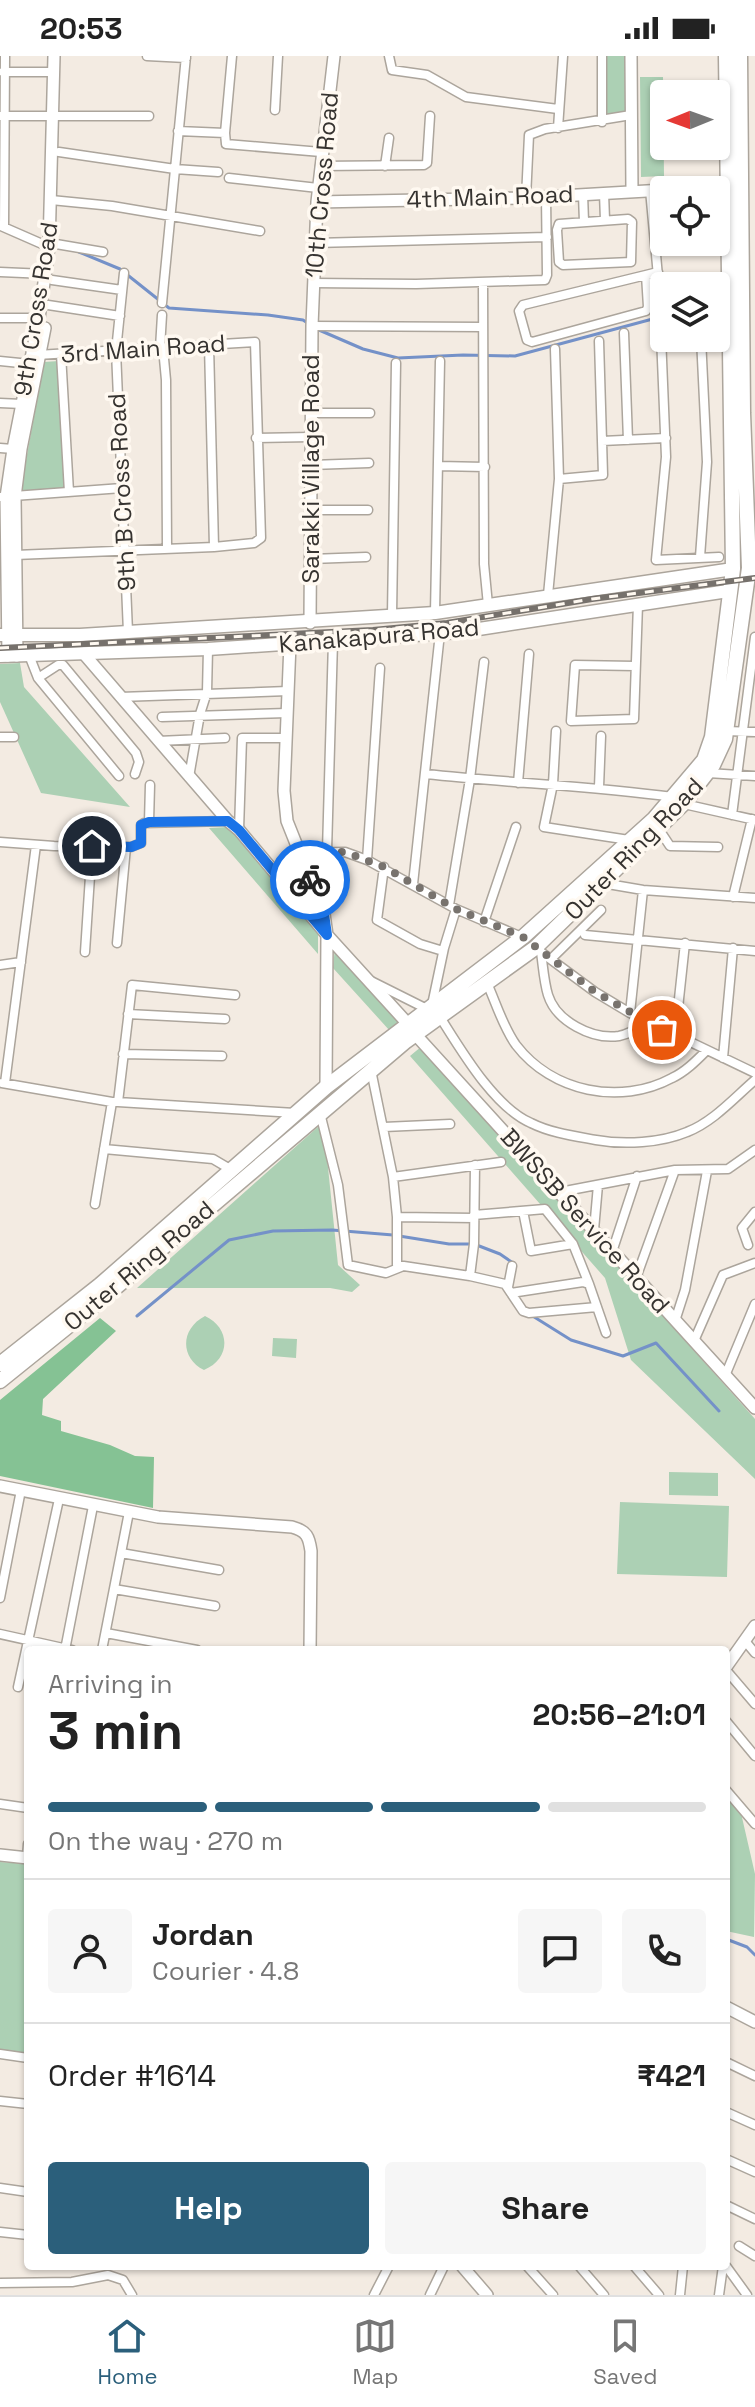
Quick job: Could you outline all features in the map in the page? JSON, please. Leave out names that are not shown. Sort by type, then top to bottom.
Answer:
[{"type":"highway","name":"Outer Ring Road","points":[[726,56],[728,176]]},
{"type":"highway","name":"Outer Ring Road","points":[[433,1010],[487,983],[538,950],[658,828],[704,760],[712,737],[733,569],[736,310],[748,250],[740,56]]},
{"type":"highway","name":"Outer Ring Road","points":[[0,1381],[99,1302],[371,1070],[433,1010],[523,937],[707,773],[725,739],[752,567],[730,218]]},
{"type":"highway","name":"Kanakapura Road","points":[[733,569],[752,567]]},
{"type":"highway","name":"Kanakapura Road","points":[[728,591],[750,588]]},
{"type":"highway","name":"Outer Ring Road","points":[[0,1364],[100,1285],[326,1087],[412,1029]]},
{"type":"main road","name":"Kanakapura Road","points":[[8,635],[310,623],[435,613],[733,569]]},
{"type":"main road","name":"Kanakapura Road","points":[[19,655],[208,649],[440,633],[728,591]]},
{"type":"street","points":[[5,56],[2,227],[53,246],[103,252]]},
{"type":"street","name":"9th Cross Road","points":[[54,56],[59,152],[55,200]]},
{"type":"street","name":"9th Cross Road","points":[[19,655],[8,635],[6,448],[22,404],[48,305],[61,56]]},
{"type":"street","points":[[147,56],[186,57],[162,303]]},
{"type":"street","points":[[232,56],[226,144],[321,152]]},
{"type":"street","points":[[275,110],[278,56]]},
{"type":"street","name":"10th Cross Road","points":[[312,320],[321,152],[334,56]]},
{"type":"street","points":[[389,56],[392,70],[427,75],[466,97],[558,109]]},
{"type":"street","points":[[558,128],[563,56]]},
{"type":"street","points":[[602,56],[602,122]]},
{"type":"street","points":[[631,56],[632,191]]},
{"type":"street","points":[[3,72],[54,72]]},
{"type":"street","points":[[526,198],[529,135],[631,115]]},
{"type":"street","points":[[3,116],[149,116]]},
{"type":"street","points":[[320,166],[426,165],[430,116]]},
{"type":"street","points":[[178,131],[225,133]]},
{"type":"street","points":[[385,166],[389,138]]},
{"type":"street","points":[[59,152],[218,172]]},
{"type":"street","points":[[229,178],[318,188]]},
{"type":"street","name":"4th Main Road","points":[[317,202],[526,198],[650,190]]},
{"type":"street","points":[[604,193],[605,220]]},
{"type":"street","points":[[583,194],[584,222]]},
{"type":"street","points":[[546,196],[548,297]]},
{"type":"street","points":[[55,200],[260,231]]},
{"type":"street","points":[[630,220],[631,262],[561,264],[558,259],[558,227],[563,223],[584,222],[630,220]]},
{"type":"street","points":[[315,243],[547,237]]},
{"type":"street","points":[[656,256],[658,272]]},
{"type":"street","points":[[0,272],[122,290]]},
{"type":"street","name":"9th B Cross Road","points":[[124,273],[116,351],[128,632]]},
{"type":"street","points":[[646,275],[646,311],[529,342],[520,308],[523,305],[650,274]]},
{"type":"street","name":"9th Cross Road","points":[[8,635],[15,555],[7,497],[21,449],[39,318],[49,277]]},
{"type":"street","points":[[313,283],[483,282],[547,278]]},
{"type":"street","points":[[483,282],[484,564],[488,605]]},
{"type":"street","points":[[48,305],[120,316]]},
{"type":"street","points":[[162,315],[166,380],[167,548]]},
{"type":"street","points":[[0,318],[39,318]]},
{"type":"street","points":[[312,320],[483,327]]},
{"type":"street","name":"Sarakki Village Road","points":[[310,623],[312,320]]},
{"type":"street","points":[[624,333],[628,440]]},
{"type":"street","points":[[559,479],[603,475],[599,341]]},
{"type":"street","name":"3rd Main Road","points":[[0,361],[61,354],[255,342],[256,438]]},
{"type":"street","points":[[209,345],[214,547]]},
{"type":"street","points":[[548,595],[559,479],[555,349]]},
{"type":"street","points":[[662,352],[666,457],[656,560],[719,557]]},
{"type":"street","points":[[700,557],[707,462],[702,352]]},
{"type":"street","points":[[61,354],[69,492]]},
{"type":"street","points":[[435,613],[440,361]]},
{"type":"street","points":[[392,615],[396,363]]},
{"type":"street","points":[[0,403],[22,404]]},
{"type":"street","points":[[311,413],[370,413]]},
{"type":"street","points":[[15,555],[214,547],[259,542],[256,438],[311,437]]},
{"type":"street","points":[[602,441],[666,438]]},
{"type":"street","points":[[311,465],[369,463]]},
{"type":"street","points":[[438,466],[485,467]]},
{"type":"street","points":[[7,497],[122,488]]},
{"type":"street","points":[[311,510],[368,510]]},
{"type":"street","points":[[311,559],[366,557]]},
{"type":"street","points":[[635,666],[575,665],[571,721],[633,720],[638,604]]},
{"type":"street","points":[[413,884],[440,633]]},
{"type":"street","points":[[732,815],[744,732],[751,718],[755,637]]},
{"type":"street","points":[[327,851],[333,641]]},
{"type":"street","points":[[290,644],[284,791],[287,821],[324,914],[327,935],[326,1087]]},
{"type":"street","points":[[189,777],[207,692],[208,649]]},
{"type":"street","name":"BWSSB Service Road","points":[[84,654],[327,935],[755,1408]]},
{"type":"street","points":[[518,783],[529,654]]},
{"type":"street","points":[[19,655],[47,672]]},
{"type":"street","points":[[19,655],[119,776]]},
{"type":"street","points":[[433,1010],[453,907],[484,662]]},
{"type":"street","points":[[38,678],[63,665],[136,753],[139,762],[135,774]]},
{"type":"street","points":[[367,860],[380,668]]},
{"type":"street","points":[[120,697],[288,691]]},
{"type":"street","points":[[162,717],[287,713]]},
{"type":"street","points":[[556,731],[553,784],[544,827],[629,840]]},
{"type":"street","points":[[726,731],[755,732]]},
{"type":"street","points":[[599,787],[601,736]]},
{"type":"street","points":[[0,737],[14,737]]},
{"type":"street","points":[[158,741],[225,738]]},
{"type":"street","points":[[239,830],[242,738],[285,738]]},
{"type":"street","points":[[707,773],[755,776]]},
{"type":"street","points":[[426,774],[599,787],[678,800],[754,820],[733,897]]},
{"type":"street","points":[[149,822],[150,785]]},
{"type":"street","points":[[0,842],[126,847],[141,843],[141,825],[149,822],[228,821]]},
{"type":"street","points":[[484,922],[516,827]]},
{"type":"street","points":[[658,828],[670,846],[718,847]]},
{"type":"street","points":[[36,845],[2,1083],[115,1102],[295,1113]]},
{"type":"street","points":[[85,952],[92,846]]},
{"type":"street","points":[[117,943],[126,847]]},
{"type":"street","points":[[299,853],[345,852],[384,867],[453,907],[523,937],[595,992],[630,1013],[755,1073]]},
{"type":"street","points":[[384,867],[377,920],[420,944],[443,951]]},
{"type":"street","points":[[602,883],[643,890],[755,898]]},
{"type":"street","points":[[630,1013],[643,890]]},
{"type":"street","points":[[551,959],[601,910]]},
{"type":"street","points":[[585,935],[755,951]]},
{"type":"street","points":[[675,1036],[685,943]]},
{"type":"street","points":[[723,1058],[733,948]]},
{"type":"street","points":[[538,950],[548,997],[569,1023],[603,1036],[618,1036],[632,1032],[647,1022]]},
{"type":"street","points":[[0,965],[21,962]]},
{"type":"street","points":[[367,979],[433,1010],[474,1071],[496,1095],[527,1122],[548,1130],[611,1143],[688,1132],[707,1121],[755,1080]]},
{"type":"street","points":[[487,983],[514,1042],[531,1063],[554,1079],[576,1087],[620,1093],[647,1088],[673,1078],[706,1051]]},
{"type":"street","points":[[95,1204],[115,1102],[132,985],[235,995]]},
{"type":"street","points":[[128,1014],[225,1019]]},
{"type":"street","points":[[0,1030],[12,1028]]},
{"type":"street","points":[[123,1054],[222,1056]]},
{"type":"street","points":[[371,1070],[393,1177],[397,1261],[401,1267]]},
{"type":"street","points":[[320,1112],[331,1148],[348,1265],[386,1273],[401,1267],[470,1276],[510,1291],[583,1282],[589,1284]]},
{"type":"street","points":[[384,1127],[450,1124]]},
{"type":"street","points":[[104,1149],[213,1159],[230,1169]]},
{"type":"street","points":[[560,1192],[675,1170],[707,1171],[733,1167],[755,1150]]},
{"type":"street","points":[[393,1177],[501,1162]]},
{"type":"street","points":[[470,1276],[474,1250],[475,1165]]},
{"type":"street","points":[[636,1279],[675,1170]]},
{"type":"street","points":[[674,1322],[685,1290],[707,1171]]},
{"type":"street","points":[[612,1252],[637,1176]]},
{"type":"street","points":[[593,1231],[598,1185]]},
{"type":"street","points":[[397,1217],[474,1217],[545,1209],[573,1244],[606,1333]]},
{"type":"street","points":[[523,1211],[531,1251],[573,1244]]},
{"type":"street","points":[[748,1245],[742,1228],[755,1212]]},
{"type":"street","points":[[694,1341],[723,1275],[755,1263]]},
{"type":"street","points":[[512,1266],[510,1291],[523,1311],[531,1313],[597,1307]]},
{"type":"street","points":[[725,1376],[755,1304]]},
{"type":"street","points":[[0,1486],[129,1512],[302,1530],[309,1537],[311,1551],[310,1646]]},
{"type":"street","points":[[0,1598],[21,1490]]},
{"type":"street","points":[[27,1646],[59,1499]]},
{"type":"street","points":[[69,1646],[93,1506]]},
{"type":"street","points":[[103,1646],[129,1512]]},
{"type":"street","points":[[121,1553],[219,1570]]},
{"type":"street","points":[[114,1589],[215,1606]]},
{"type":"street","points":[[730,1663],[755,1626]]},
{"type":"street","points":[[106,1633],[171,1646]]},
{"type":"street","points":[[0,1634],[55,1646]]},
{"type":"street","points":[[745,1641],[755,1653]]},
{"type":"street","points":[[18,1687],[24,1659]]},
{"type":"street","points":[[730,1674],[755,1704]]},
{"type":"street","points":[[730,1726],[755,1756]]},
{"type":"street","points":[[730,1795],[755,1824]]},
{"type":"street","points":[[0,1804],[24,1807]]},
{"type":"street","points":[[0,1855],[24,1858]]},
{"type":"street","points":[[730,2009],[755,2022]]},
{"type":"street","points":[[0,2054],[24,2057]]},
{"type":"street","points":[[730,2064],[755,2076]]},
{"type":"street","points":[[0,2101],[24,2104]]},
{"type":"street","points":[[730,2114],[755,2125]]},
{"type":"street","points":[[730,2161],[755,2172]]},
{"type":"street","points":[[0,2188],[24,2191]]},
{"type":"street","points":[[730,2207],[755,2219]]},
{"type":"street","points":[[0,2232],[24,2235]]},
{"type":"street","points":[[739,2246],[755,2256]]},
{"type":"street","points":[[374,2295],[387,2270]]},
{"type":"street","points":[[430,2295],[442,2270]]},
{"type":"street","points":[[465,2270],[487,2295]]},
{"type":"street","points":[[531,2270],[553,2295]]},
{"type":"street","points":[[582,2270],[604,2295]]},
{"type":"street","points":[[637,2270],[659,2295]]},
{"type":"street","points":[[680,2295],[683,2270]]},
{"type":"street","points":[[719,2295],[723,2270]]},
{"type":"street","points":[[727,2270],[747,2295]]},
{"type":"street","points":[[0,2283],[72,2282],[108,2275],[123,2280],[132,2295]]},
{"type":"street","points":[[28,2284],[29,2295]]},
{"type":"green space","points":[[607,56],[625,56],[626,113],[607,117]]},
{"type":"green space","points":[[640,77],[663,77],[663,80],[650,80],[650,160],[664,160],[664,176],[641,177]]},
{"type":"green space","points":[[59,361],[65,490],[20,493],[44,362]]},
{"type":"green space","points":[[20,663],[24,687],[130,807],[41,793],[0,702],[0,664]]},
{"type":"green space","points":[[229,827],[318,927],[318,954],[209,828]]},
{"type":"green space","points":[[335,947],[401,1021],[390,1031],[333,968]]},
{"type":"green space","points":[[422,1046],[755,1419],[755,1479],[631,1360],[605,1278],[410,1056]]},
{"type":"green space","points":[[319,1126],[326,1148],[338,1265],[360,1285],[352,1292],[330,1288],[137,1288]]},
{"type":"green space","points":[[205,1316],[220,1328],[224,1343],[219,1359],[204,1370],[191,1358],[186,1343],[191,1328]]},
{"type":"green space","points":[[100,1318],[116,1331],[43,1399],[42,1415],[61,1421],[61,1431],[110,1445],[135,1456],[154,1457],[153,1508],[0,1476],[0,1400]]},
{"type":"green space","points":[[273,1338],[297,1339],[296,1358],[272,1356]]},
{"type":"green space","points":[[669,1472],[718,1473],[718,1496],[669,1495]]},
{"type":"green space","points":[[620,1502],[729,1506],[727,1577],[617,1574]]},
{"type":"green space","points":[[730,1801],[741,1813],[755,1874],[754,1937],[730,1932]]},
{"type":"green space","points":[[0,1862],[24,1864],[24,2055],[0,2052]]},
{"type":"waterway","points":[[79,252],[120,269],[169,308],[268,315],[303,320],[309,324]]},
{"type":"waterway","points":[[319,330],[363,349],[398,358],[515,356],[650,320]]},
{"type":"waterway","points":[[137,1316],[229,1240],[273,1231],[332,1230],[449,1244],[474,1244],[500,1254],[513,1265]]},
{"type":"waterway","points":[[531,1315],[571,1340],[623,1356],[656,1343],[719,1411]]},
{"type":"waterway","points":[[730,1941],[747,1947],[755,1955]]},
{"type":"railway","points":[[0,648],[373,630],[447,623],[592,599],[755,578]]},
{"type":"way so far","points":[[310,880],[299,853],[345,852],[384,867],[456,909],[523,937],[595,992],[662,1030]]},
{"type":"route","points":[[92,846],[131,847],[141,843],[141,825],[149,822],[228,821],[239,830],[327,935],[324,914],[310,880]]}]
